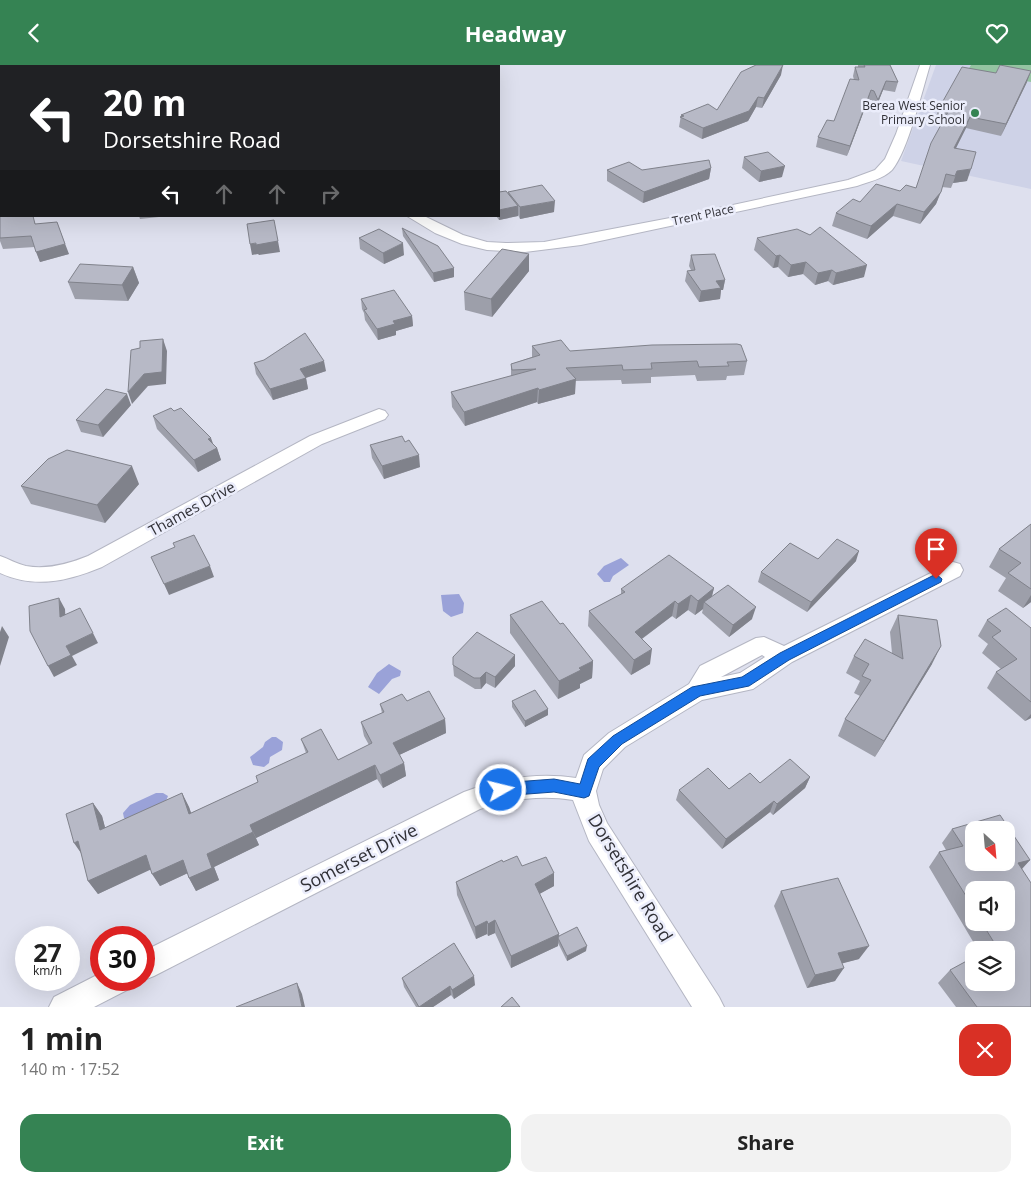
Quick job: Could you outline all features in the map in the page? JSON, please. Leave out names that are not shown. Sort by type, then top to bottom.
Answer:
[{"type":"street","name":"Trent Place","points":[[416,217],[466,241],[498,247],[534,248],[559,245],[643,228],[852,183],[878,173],[887,167],[901,134],[925,65]]},
{"type":"street","name":"Thames Drive","points":[[0,564],[25,573],[53,575],[75,571],[108,556],[316,439],[379,415]]},
{"type":"street","points":[[584,791],[593,763],[618,740],[697,691],[708,673],[756,647],[764,646],[784,656],[954,570]]},
{"type":"street","name":"Somerset Drive","points":[[155,961],[473,800],[501,790],[527,786],[554,785],[584,791]]},
{"type":"street","name":"Dorsetshire Road","points":[[584,791],[586,805],[598,832],[709,1007]]},
{"type":"street","points":[[64,1007],[95,991]]},
{"type":"shaded area","name":"Berea West Senior Primary School","points":[[936,65],[1031,65],[1031,189],[901,161]]},
{"type":"green space","points":[[971,65],[1031,65],[1031,82],[968,70]]},
{"type":"water","points":[[621,558],[629,565],[613,576],[610,582],[604,582],[597,574],[604,566]]},
{"type":"water","points":[[459,594],[464,603],[463,613],[451,617],[443,611],[441,595]]},
{"type":"water","points":[[389,664],[401,671],[400,676],[392,679],[379,694],[368,687],[377,673]]},
{"type":"water","points":[[272,737],[276,737],[283,742],[282,750],[270,757],[269,763],[264,767],[253,765],[250,757]]},
{"type":"water","points":[[156,793],[163,793],[168,796],[166,801],[127,820],[124,818],[123,813],[130,805]]},
{"type":"building","points":[[756,65],[783,65],[764,98],[758,97],[749,111],[703,128],[680,117],[708,104],[717,110],[741,72]]},
{"type":"building","points":[[864,65],[890,65],[898,82],[886,81],[878,100],[874,91],[871,90],[850,146],[818,137],[827,120],[834,121],[850,79],[859,80],[855,67],[865,67]]},
{"type":"building","points":[[1000,65],[1031,71],[1006,124],[970,117],[954,148],[976,152],[971,169],[957,171],[955,176],[946,174],[941,192],[924,212],[897,204],[871,226],[836,213],[853,199],[860,202],[876,184],[900,191],[906,185],[916,188],[931,143],[948,112],[938,110],[962,67],[996,73]]},
{"type":"building","points":[[768,152],[785,166],[761,171],[744,157]]},
{"type":"building","points":[[709,160],[711,168],[644,192],[607,170],[629,162],[642,170]]},
{"type":"building","points":[[542,185],[555,201],[520,207],[508,192]]},
{"type":"building","points":[[506,191],[518,206],[500,210],[500,192]]},
{"type":"building","points":[[0,217],[33,217],[35,224],[57,222],[65,244],[36,252],[31,236],[0,238]]},
{"type":"building","points":[[274,220],[278,241],[256,245],[256,243],[250,244],[247,224]]},
{"type":"building","points":[[820,227],[867,265],[836,273],[832,270],[818,273],[806,262],[791,265],[780,255],[776,256],[757,238],[797,229],[810,235]]},
{"type":"building","points":[[402,228],[438,246],[454,268],[433,273]]},
{"type":"building","points":[[379,229],[403,243],[383,253],[359,238]]},
{"type":"building","points":[[502,249],[529,254],[491,299],[464,292]]},
{"type":"building","points":[[715,254],[725,280],[716,281],[721,288],[701,291],[687,271],[695,270],[691,255]]},
{"type":"building","points":[[80,264],[133,267],[122,285],[68,282]]},
{"type":"building","points":[[394,290],[412,316],[393,321],[395,324],[377,329],[364,310],[367,309],[361,299]]},
{"type":"building","points":[[305,333],[324,361],[300,369],[306,378],[270,389],[254,363],[264,360]]},
{"type":"building","points":[[163,339],[162,372],[144,374],[128,392],[131,350],[140,348],[140,341]]},
{"type":"building","points":[[561,340],[570,351],[652,345],[737,344],[741,345],[747,361],[727,362],[729,366],[699,367],[697,361],[651,363],[652,369],[623,370],[622,365],[566,368],[576,379],[539,390],[538,388],[464,412],[451,392],[536,369],[512,370],[511,364],[540,355],[532,346]]},
{"type":"building","points":[[106,389],[127,394],[98,425],[76,420]]},
{"type":"building","points":[[171,408],[174,411],[181,408],[211,438],[208,439],[217,448],[194,460],[153,416]]},
{"type":"building","points":[[402,436],[405,442],[409,440],[419,455],[382,466],[370,445]]},
{"type":"building","points":[[67,450],[132,466],[97,505],[21,486],[48,459]]},
{"type":"building","points":[[1031,524],[1031,589],[1008,573],[1021,563],[999,549]]},
{"type":"building","points":[[194,535],[210,566],[164,584],[151,557],[175,547],[173,543]]},
{"type":"building","points":[[837,539],[859,551],[811,602],[761,572],[790,543],[818,559]]},
{"type":"building","points":[[669,555],[714,588],[698,601],[691,595],[678,604],[675,601],[635,632],[652,649],[634,660],[589,611],[625,592],[621,589]]},
{"type":"building","points":[[728,585],[756,607],[733,625],[704,602]]},
{"type":"building","points":[[59,598],[60,617],[80,608],[93,633],[66,646],[71,655],[48,666],[30,631],[29,606]]},
{"type":"building","points":[[542,601],[560,624],[563,623],[593,661],[579,668],[581,670],[559,681],[510,615]]},
{"type":"building","points":[[1006,608],[1031,628],[1031,702],[996,672],[1017,659],[992,637],[1001,631],[987,620]]},
{"type":"building","points":[[898,615],[937,620],[941,646],[884,741],[845,719],[871,680],[862,676],[869,664],[854,656],[865,639],[903,659]]},
{"type":"building","points":[[477,632],[515,655],[495,677],[486,672],[480,678],[474,678],[453,665],[453,657]]},
{"type":"building","points":[[535,690],[548,709],[525,721],[512,701]]},
{"type":"building","points":[[429,691],[445,719],[393,743],[404,763],[380,775],[375,765],[250,825],[253,832],[207,854],[212,868],[189,878],[183,860],[152,874],[146,855],[88,881],[78,841],[74,843],[66,814],[93,803],[100,830],[182,793],[189,814],[258,782],[256,776],[308,752],[301,739],[321,729],[338,760],[372,743],[361,722],[384,712],[380,704],[402,694],[407,701]]},
{"type":"building","points":[[790,759],[810,777],[777,804],[774,801],[726,839],[679,790],[708,768],[729,789],[750,773],[760,783]]},
{"type":"building","points":[[1000,815],[1004,821],[979,821]]},
{"type":"building","points":[[965,825],[965,871],[1015,871],[1015,838],[1030,860],[1018,863],[1031,883],[1031,1007],[977,1007],[965,991],[1015,991],[1015,941],[993,941],[987,931],[1015,931],[1015,881],[965,881],[965,894],[939,852],[963,846],[952,829]]},
{"type":"building","points":[[517,856],[522,866],[546,857],[554,873],[535,884],[559,934],[511,956],[495,920],[488,924],[487,921],[475,927],[456,882],[502,860],[503,862]]},
{"type":"building","points":[[838,878],[869,946],[838,953],[844,968],[815,975],[781,891]]},
{"type":"building","points":[[577,927],[587,946],[567,956],[558,938]]},
{"type":"building","points":[[454,943],[474,976],[452,990],[450,986],[419,1007],[402,978]]},
{"type":"building","points":[[965,962],[965,991],[950,970]]},
{"type":"building","points":[[297,983],[302,1007],[236,1007]]},
{"type":"building","points":[[512,997],[520,1007],[501,1007]]},
{"type":"place","name":"Berea West Senior Primary School","points":[[975,113]]},
{"type":"route","points":[[501,790],[527,786],[554,785],[584,791],[593,763],[618,740],[697,691],[745,682],[784,656],[936,579]]}]
